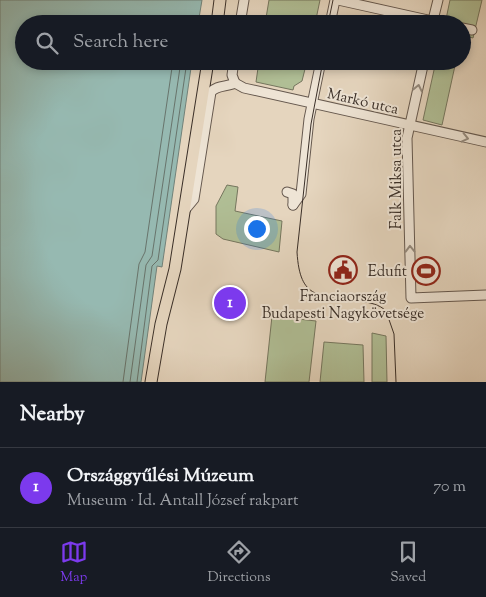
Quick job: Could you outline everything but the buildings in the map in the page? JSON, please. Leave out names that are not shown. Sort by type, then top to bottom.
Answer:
[{"type":"main road","points":[[218,15],[220,0]]},
{"type":"main road","points":[[151,382],[161,324],[175,269],[207,70]]},
{"type":"street","points":[[242,15],[244,0]]},
{"type":"street","points":[[333,15],[337,0],[402,15]]},
{"type":"street","points":[[434,15],[438,0]]},
{"type":"street","points":[[184,211],[189,208],[194,199],[211,92],[217,87],[228,87],[235,83],[232,75],[233,70]]},
{"type":"street","points":[[287,192],[293,194],[293,208],[301,194],[312,104],[320,70]]},
{"type":"street","name":"Falk Miksa utca","points":[[422,70],[407,138],[411,298],[486,295]]},
{"type":"street","name":"Markó utca","points":[[235,83],[244,88],[312,104],[486,142]]},
{"type":"green space","points":[[269,0],[320,0],[317,15],[266,15]]},
{"type":"green space","points":[[450,0],[482,0],[473,38],[471,37],[471,15],[447,15]]},
{"type":"green space","points":[[258,70],[305,70],[302,81],[294,86],[293,90],[256,82]]},
{"type":"green space","points":[[434,70],[454,70],[442,125],[423,120]]},
{"type":"green space","points":[[227,185],[238,187],[235,211],[282,221],[279,252],[223,239],[216,234],[216,206]]},
{"type":"green space","points":[[272,316],[316,321],[309,382],[265,382]]},
{"type":"green space","points":[[372,333],[386,336],[387,382],[372,382]]},
{"type":"green space","points":[[324,342],[363,345],[364,382],[320,382]]},
{"type":"water","points":[[0,0],[202,0],[200,15],[15,15],[15,70],[191,70],[162,267],[157,266],[141,382],[0,382]]},
{"type":"tram line","points":[[330,15],[333,0]]},
{"type":"tram line","points":[[321,70],[311,124],[297,252],[299,268],[302,279],[314,293],[371,303],[386,311],[394,334],[396,382]]},
{"type":"place","name":"Franciaország Budapesti Nagykövetsége","points":[[343,270]]},
{"type":"place","name":"Edufit","points":[[426,271]]},
{"type":"place","name":"Országgyűlési Múzeum","points":[[230,303]]}]
